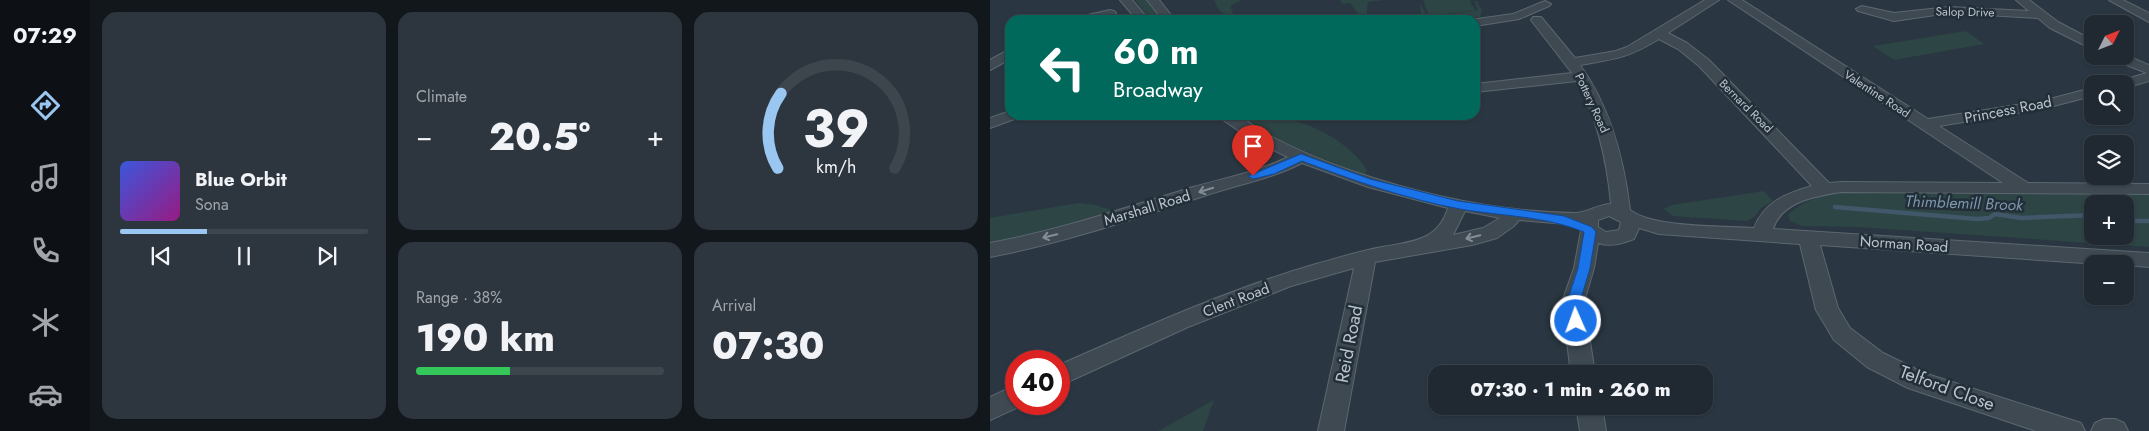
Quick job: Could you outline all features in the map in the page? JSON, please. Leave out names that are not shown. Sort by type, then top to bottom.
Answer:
[{"type":"street","points":[[1126,0],[1139,15]]},
{"type":"street","points":[[1153,0],[1165,15]]},
{"type":"street","points":[[1480,87],[1576,69],[1618,56],[1632,50],[1713,0]]},
{"type":"street","name":"Valentine Road","points":[[1734,0],[2022,187]]},
{"type":"street","points":[[2022,0],[2039,14],[2084,41]]},
{"type":"street","points":[[2116,0],[2149,18]]},
{"type":"street","points":[[1480,22],[1526,19],[1547,2]]},
{"type":"street","name":"Salop Drive","points":[[1862,9],[1896,17],[1949,10],[2039,14]]},
{"type":"street","name":"Pottery Road","points":[[1526,19],[1548,36],[1576,69],[1611,146],[1618,178],[1623,226]]},
{"type":"street","name":"Bernard Road","points":[[1659,34],[1678,42],[1709,68],[1796,157],[1824,189]]},
{"type":"street","points":[[990,66],[1005,56]]},
{"type":"street","points":[[2134,64],[2149,70]]},
{"type":"street","points":[[2134,81],[2149,77]]},
{"type":"street","name":"Princess Road","points":[[1924,124],[2033,106],[2084,94]]},
{"type":"street","points":[[990,122],[1005,117]]},
{"type":"street","points":[[1232,120],[1262,138],[1301,157],[1366,181],[1458,205],[1564,220],[1590,223],[1609,210],[1623,226]]},
{"type":"street","name":"Marshall Road","points":[[990,250],[1081,229],[1236,180],[1271,172],[1301,157]]},
{"type":"street","points":[[1582,365],[1573,302],[1584,268],[1590,223],[1618,178]]},
{"type":"street","points":[[1762,234],[1769,216],[1788,200],[1824,189],[1841,187],[2149,189]]},
{"type":"street","name":"Clent Road","points":[[1421,246],[1442,236],[1449,230],[1458,205]]},
{"type":"street","name":"Clent Road","points":[[1070,371],[1180,320],[1284,282],[1366,257],[1490,233],[1507,222],[1514,214]]},
{"type":"street","points":[[1590,223],[1601,238],[1623,226]]},
{"type":"street","points":[[1584,268],[1623,226]]},
{"type":"street","name":"Norman Road","points":[[1623,226],[2149,260]]},
{"type":"street","name":"Telford Close","points":[[1808,237],[1827,310],[1842,334],[1875,360],[1917,381],[2072,431]]},
{"type":"street","name":"Reid Road","points":[[1331,431],[1366,257]]},
{"type":"street","points":[[990,409],[1005,402]]},
{"type":"street","points":[[1590,415],[1593,431]]},
{"type":"street","points":[[2104,431],[2115,431]]},
{"type":"green space","points":[[1135,0],[1148,0],[1158,15],[1147,15]]},
{"type":"green space","points":[[1214,0],[1242,0],[1230,6],[1234,15],[1226,15],[1219,10]]},
{"type":"green space","points":[[1340,0],[1386,0],[1368,2],[1367,15],[1359,15],[1350,3],[1342,4]]},
{"type":"green space","points":[[1423,0],[1471,0],[1470,2],[1475,10],[1437,15],[1429,15]]},
{"type":"green space","points":[[1474,1],[1477,1],[1482,10],[1480,17],[1480,15],[1442,15],[1478,10]]},
{"type":"green space","points":[[1420,2],[1426,15],[1421,15]]},
{"type":"green space","points":[[1966,31],[1984,44],[1894,60],[1873,46]]},
{"type":"green space","points":[[1244,120],[1294,120],[1311,126],[1337,140],[1348,149],[1367,170],[1366,175],[1282,141]]},
{"type":"green space","points":[[1764,191],[1773,201],[1761,208],[1754,217],[1747,221],[1673,216],[1664,209],[1672,205]]},
{"type":"green space","name":"Thimblemill Brook","points":[[2149,191],[2149,247],[2120,245],[2134,245],[2134,195],[2084,195],[2084,243],[1857,227],[1802,226],[1790,221],[1788,215],[1793,211],[1805,203],[1826,194],[1840,192]]},
{"type":"green space","points":[[1079,203],[1096,205],[1119,213],[990,246],[990,218]]},
{"type":"green space","points":[[1214,400],[1203,431],[1158,431]]},
{"type":"waterway","name":"Thimblemill Brook","points":[[1835,207],[1977,219],[1989,218],[1995,214],[2021,218],[2084,215]]},
{"type":"waterway","name":"Thimblemill Brook","points":[[2134,221],[2149,221]]},
{"type":"route","points":[[1253,176],[1271,172],[1301,157],[1366,181],[1458,205],[1564,220],[1588,229],[1590,232],[1584,268],[1573,302],[1576,321]]}]
